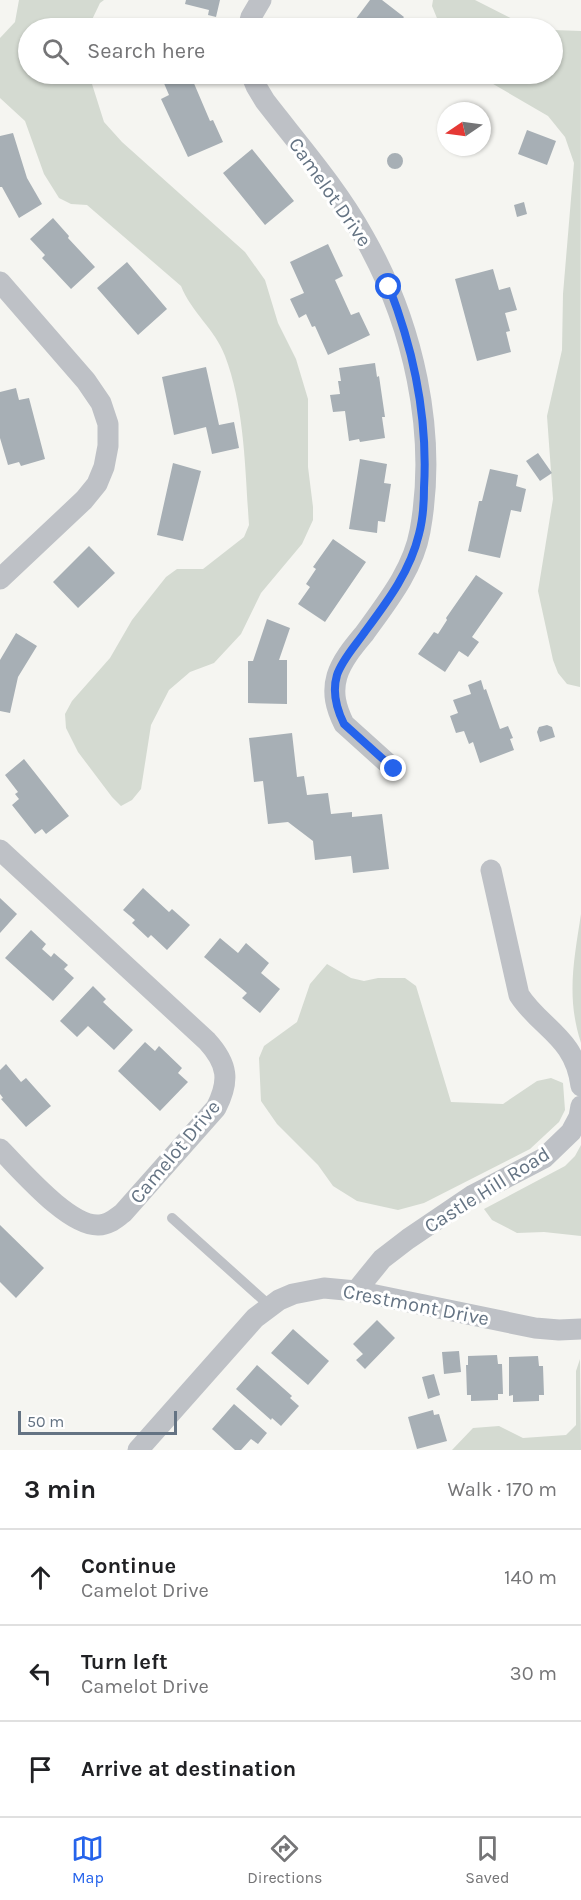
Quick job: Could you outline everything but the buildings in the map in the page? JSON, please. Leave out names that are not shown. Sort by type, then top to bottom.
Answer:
[{"type":"street","points":[[251,18],[261,0]]},
{"type":"street","name":"Camelot Drive","points":[[255,84],[265,101],[335,192],[377,260],[399,315],[416,375],[422,418],[425,473],[420,532],[404,576],[338,672],[335,694],[339,714],[344,724],[394,769]]},
{"type":"street","points":[[0,282],[86,381],[101,403],[108,424],[108,446],[104,467],[97,484],[84,500],[0,579]]},
{"type":"street","name":"Camelot Drive","points":[[0,850],[207,1041],[217,1052],[224,1066],[226,1081],[223,1095],[216,1108],[123,1213],[111,1222],[100,1225],[88,1224],[73,1217],[59,1207],[0,1149]]},
{"type":"street","points":[[491,870],[519,995],[526,1006],[563,1042],[573,1059],[581,1086]]},
{"type":"street","name":"Castle Hill Road","points":[[356,1291],[382,1259],[408,1239],[473,1195],[544,1158],[571,1132],[579,1117],[581,1106]]},
{"type":"street","name":"Crestmont Drive","points":[[138,1450],[255,1318],[270,1306],[293,1294],[309,1290],[356,1291],[535,1328],[581,1329]]},
{"type":"lane","points":[[172,1218],[270,1306]]},
{"type":"shaded area","points":[[19,0],[104,0],[100,3],[93,18],[18,18],[18,84],[92,84],[104,122],[122,142],[245,252],[265,280],[278,323],[296,359],[308,399],[308,467],[313,520],[302,544],[261,593],[241,634],[214,663],[190,672],[169,690],[151,725],[141,789],[132,800],[121,806],[78,752],[66,728],[65,714],[72,701],[110,658],[132,620],[166,577],[177,569],[203,569],[244,537],[249,525],[240,418],[232,376],[221,346],[181,286],[87,205],[71,204],[59,198],[44,174],[25,121],[0,98],[0,38],[15,22]]},
{"type":"shaded area","points":[[433,0],[475,0],[510,18],[437,18],[432,6]]},
{"type":"shaded area","points":[[563,30],[581,31],[580,687],[567,684],[558,673],[538,591],[553,499],[547,416],[562,350],[563,294],[574,163],[565,137],[548,116],[493,84],[563,84]]},
{"type":"shaded area","points":[[581,914],[581,1043],[574,1010],[573,978]]},
{"type":"shaded area","points":[[327,964],[351,978],[364,981],[378,978],[405,978],[416,986],[451,1102],[503,1104],[537,1081],[551,1078],[563,1083],[565,1110],[559,1122],[530,1149],[424,1203],[398,1210],[357,1201],[333,1186],[318,1165],[277,1124],[261,1101],[259,1058],[264,1046],[297,1022],[310,984]]},
{"type":"shaded area","points":[[581,1145],[581,1236],[544,1232],[517,1233],[492,1220],[484,1209],[565,1166],[575,1156]]},
{"type":"shaded area","points":[[580,1359],[581,1450],[452,1450],[473,1428],[499,1426],[523,1438],[566,1435],[576,1425],[576,1371]]},
{"type":"route","points":[[389,287],[409,347],[421,408],[425,473],[420,532],[404,576],[338,672],[335,694],[336,705],[344,724],[394,769]]}]
